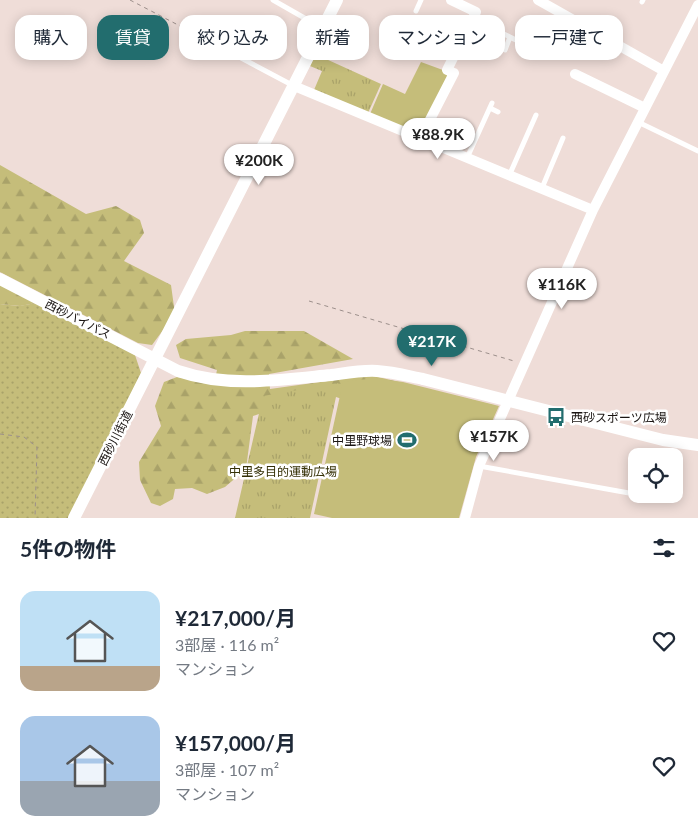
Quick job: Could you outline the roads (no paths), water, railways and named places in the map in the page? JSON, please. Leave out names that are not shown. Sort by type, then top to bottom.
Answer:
[{"type":"street","name":"西砂川街道","points":[[330,15],[337,0]]},
{"type":"street","points":[[538,0],[664,71]]},
{"type":"street","points":[[456,1],[476,12],[474,15]]},
{"type":"street","points":[[465,518],[479,466],[593,210],[698,5]]},
{"type":"street","name":"西砂川街道","points":[[74,518],[307,60]]},
{"type":"street","points":[[420,139],[454,73],[447,70],[452,60]]},
{"type":"street","points":[[576,74],[592,78],[645,108]]},
{"type":"street","points":[[294,86],[593,210]]},
{"type":"street","name":"西砂バイパス","points":[[0,278],[155,359],[188,374],[221,382],[265,382],[363,371],[389,372],[663,440],[698,445]]},
{"type":"lane","points":[[273,0],[300,15]]},
{"type":"lane","points":[[416,11],[421,0]]},
{"type":"lane","points":[[505,35],[515,39]]},
{"type":"lane","points":[[505,50],[510,37]]},
{"type":"lane","points":[[245,60],[294,86]]},
{"type":"lane","points":[[467,158],[491,106],[498,112]]},
{"type":"lane","points":[[509,176],[536,115]]},
{"type":"lane","points":[[638,122],[698,151]]},
{"type":"lane","points":[[541,189],[563,138]]},
{"type":"lane","points":[[479,466],[628,493]]},
{"type":"place","name":"西砂スポーツ広場","points":[[556,417]]},
{"type":"place","name":"中里野球場","points":[[407,440]]},
{"type":"park label","name":"中里多目的運動広場","points":[[283,471]]}]
